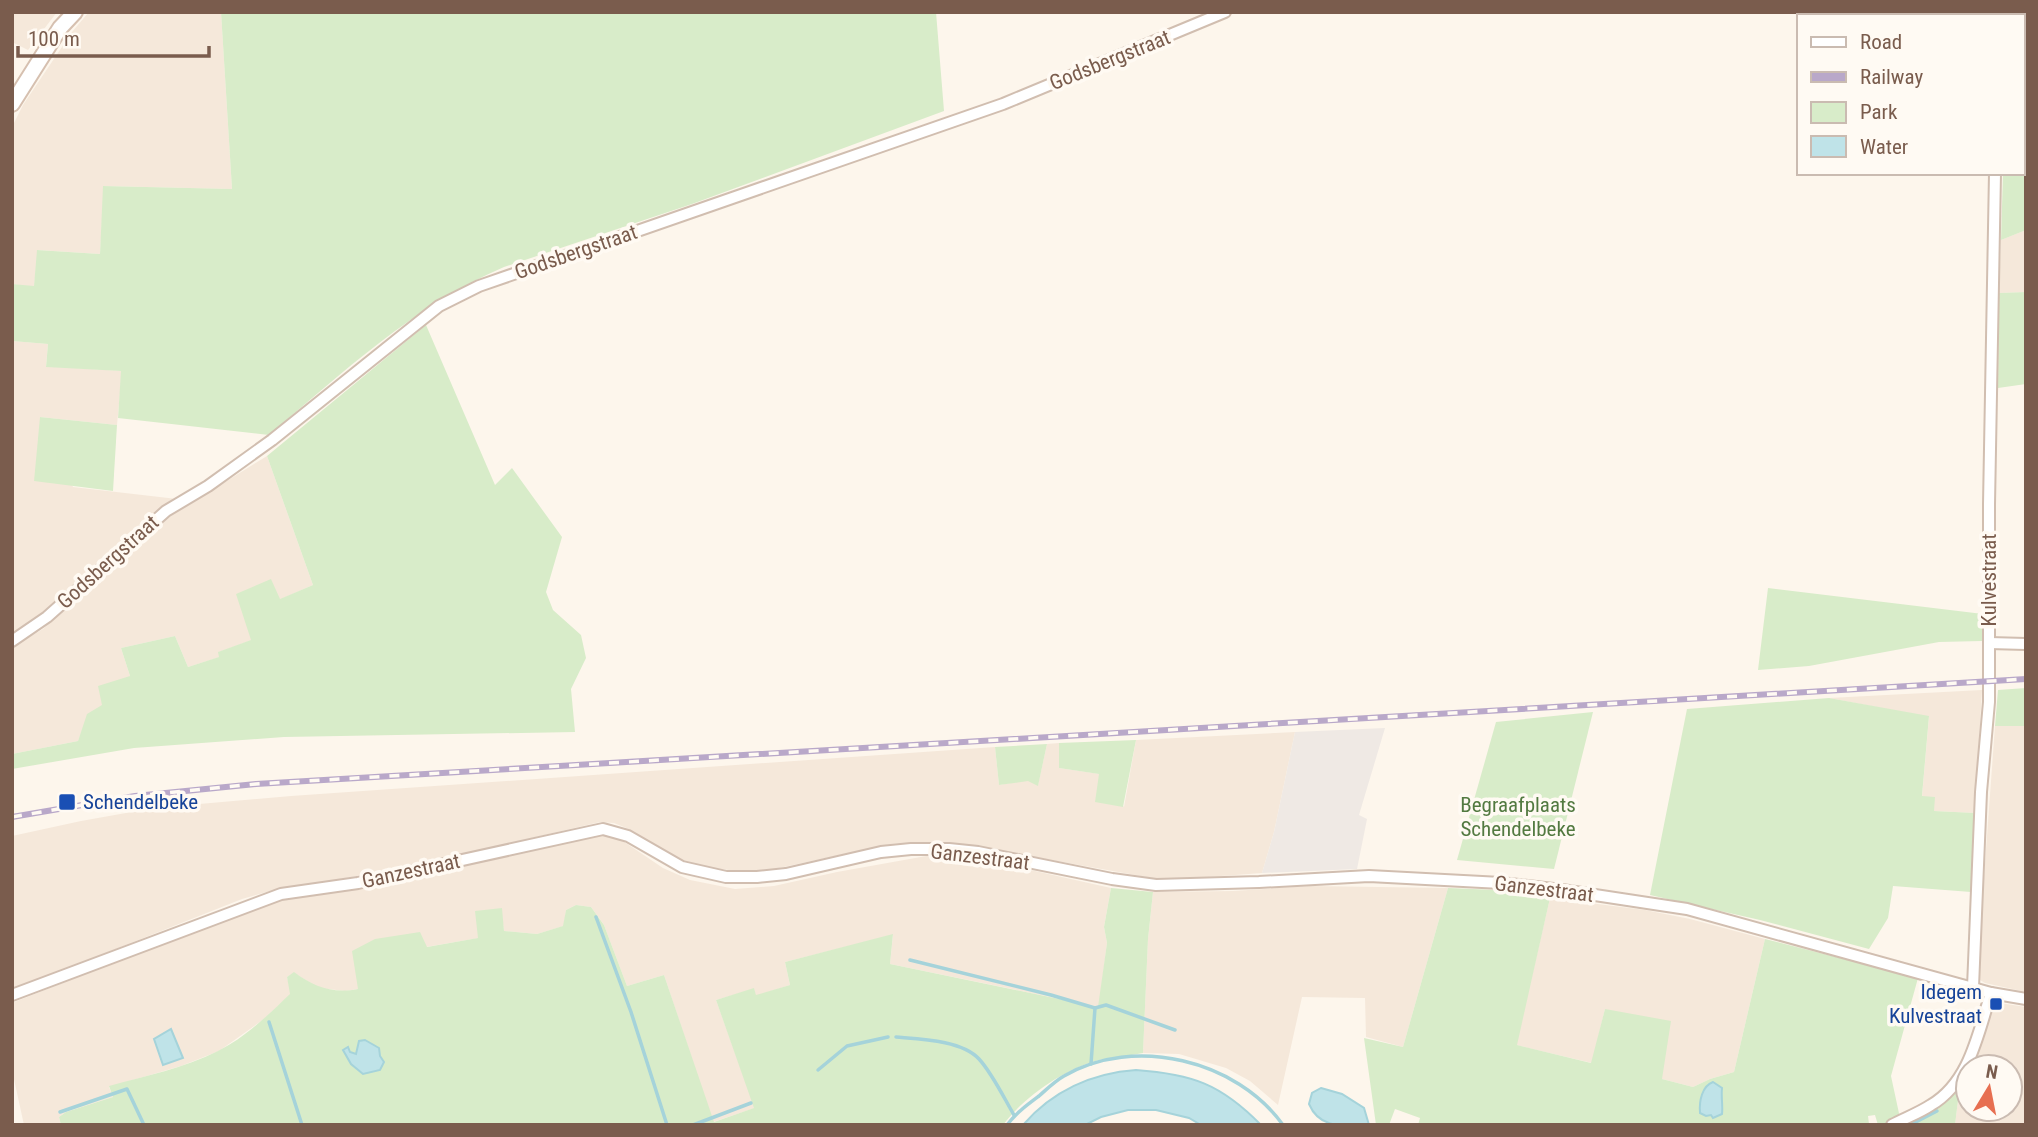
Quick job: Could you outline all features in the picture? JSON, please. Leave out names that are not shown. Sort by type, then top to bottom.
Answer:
[{"type":"street","points":[[12,104],[61,28],[75,12]]},
{"type":"street","name":"Godsbergstraat","points":[[12,641],[47,617],[166,511],[208,486],[272,440],[439,306],[479,286],[1003,104],[1224,12]]},
{"type":"street","name":"Kulvestraat","points":[[1973,987],[1981,792],[1989,702],[1989,504],[1995,175]]},
{"type":"street","points":[[1989,643],[2026,644]]},
{"type":"street","name":"Ganzestraat","points":[[12,995],[281,894],[358,883],[603,828],[628,836],[682,867],[726,877],[786,874],[881,852],[949,849],[1156,885],[1369,876],[1424,877],[1526,886],[1687,909],[1991,993],[2026,999]]},
{"type":"street","points":[[1892,1125],[1932,1105],[1954,1086],[1970,1058],[1991,993]]},
{"type":"shaded area","points":[[12,12],[57,12],[28,50],[12,42]]},
{"type":"shaded area","points":[[89,12],[221,12],[232,189],[104,186],[100,254],[38,250],[34,287],[12,284],[12,127],[23,105],[72,32]]},
{"type":"shaded area","points":[[1859,12],[1993,12],[1993,14]]},
{"type":"shaded area","points":[[2026,230],[2026,292],[1999,293],[2001,240]]},
{"type":"shaded area","points":[[12,341],[48,344],[46,366],[122,371],[117,425],[40,417],[73,487],[177,499],[137,529],[49,607],[12,635]]},
{"type":"shaded area","points":[[267,456],[313,585],[279,600],[271,580],[252,640],[219,652],[220,657],[188,667],[175,636],[121,648],[130,676],[84,726],[78,741],[12,754],[12,647],[43,629],[169,517]]},
{"type":"shaded area","points":[[1982,690],[1975,813],[1934,811],[1922,797],[1929,717],[1829,698]]},
{"type":"shaded area","points":[[1995,726],[2026,726],[2026,992],[1985,983],[1977,974]]},
{"type":"shaded area","points":[[1385,728],[1359,815],[1367,819],[1357,869],[1262,873],[1274,832],[1295,732]]},
{"type":"shaded area","points":[[1295,732],[1274,832],[1262,873],[1152,878],[956,843],[925,842],[891,844],[765,871],[729,870],[704,867],[676,859],[629,829],[614,823],[600,822],[404,868],[270,891],[242,899],[12,990],[12,836],[81,821],[154,808],[291,796],[995,747],[999,785],[1028,780],[1038,785],[1047,744],[1059,743],[1059,768],[1100,774],[1124,807],[1136,740]]},
{"type":"shaded area","points":[[602,833],[617,837],[663,868],[690,880],[735,889],[774,886],[932,855],[1004,864],[1111,888],[1104,927],[1107,943],[1099,1007],[890,964],[893,935],[785,962],[790,985],[756,996],[754,989],[716,1000],[755,1108],[713,1122],[664,975],[627,986],[604,925],[591,907],[576,905],[566,910],[564,926],[537,934],[504,931],[501,908],[479,938],[426,947],[359,989],[345,991],[319,988],[294,973],[287,977],[291,994],[264,1019],[219,1051],[181,1066],[109,1087],[113,1097],[66,1112],[59,1117],[61,1125],[24,1125],[12,1070],[12,1003],[268,902]]},
{"type":"shaded area","points":[[1310,886],[1448,888],[1403,1047],[1366,1037],[1365,998],[1302,997],[1278,1105],[1250,1081],[1226,1068],[1179,1054],[1143,1053],[1153,892]]},
{"type":"shaded area","points":[[1550,898],[1645,910],[1765,939],[1734,1072],[1693,1087],[1662,1079],[1605,1009],[1592,1063],[1516,1045]]},
{"type":"shaded area","points":[[1993,1002],[2026,1007],[2026,1125],[1955,1125],[2024,1123],[2024,1053],[1976,1053]]},
{"type":"green space","points":[[221,12],[936,12],[944,111],[692,204],[504,267],[440,301],[380,342],[269,435],[118,418],[121,371],[46,367],[48,344],[12,341],[12,284],[34,286],[37,250],[100,254],[103,186],[232,189]]},
{"type":"green space","points":[[2026,50],[2026,230],[2001,240],[2003,175],[2024,175]]},
{"type":"green space","points":[[2026,292],[2026,384],[1998,388],[1999,293]]},
{"type":"green space","points":[[426,325],[495,485],[512,468],[562,537],[546,592],[553,610],[581,635],[586,658],[571,689],[575,732],[284,737],[134,748],[12,769],[12,754],[78,741],[87,714],[102,705],[98,686],[130,676],[121,648],[175,636],[188,667],[219,657],[218,652],[251,640],[236,594],[271,579],[280,599],[313,585],[267,456]]},
{"type":"green space","points":[[40,417],[117,425],[113,491],[34,481]]},
{"type":"green space","points":[[1768,588],[1983,614],[1982,641],[1939,642],[1809,666],[1758,670]]},
{"type":"green space","points":[[2026,688],[2026,726],[1995,726],[1998,690]]},
{"type":"green space","points":[[1829,698],[1929,716],[1922,796],[1935,797],[1934,811],[1975,813],[1971,892],[1893,886],[1888,918],[1869,949],[1650,895],[1687,709]]},
{"type":"green space","name":"Begraafplaats Schendelbeke","points":[[1593,712],[1554,869],[1457,860],[1496,722]]},
{"type":"green space","points":[[1136,740],[1123,807],[1095,802],[1099,774],[1059,768],[1059,743]]},
{"type":"green space","points":[[1047,744],[1038,786],[1028,781],[999,785],[995,747]]},
{"type":"green space","points":[[1111,888],[1153,892],[1143,1053],[1099,1060],[1072,1070],[1033,1095],[1003,1125],[61,1125],[59,1117],[66,1112],[113,1097],[109,1086],[178,1067],[228,1046],[290,994],[287,977],[294,972],[324,988],[340,991],[358,989],[352,951],[375,939],[420,932],[427,947],[478,938],[475,911],[502,908],[504,931],[537,934],[563,926],[566,910],[576,905],[591,907],[604,925],[627,986],[664,975],[714,1122],[754,1108],[716,1000],[754,988],[756,995],[790,985],[785,962],[893,934],[890,964],[1098,1007],[1107,943],[1104,927]]},
{"type":"green space","points":[[1448,888],[1497,890],[1550,898],[1517,1045],[1591,1063],[1605,1009],[1671,1021],[1662,1079],[1693,1087],[1734,1072],[1765,939],[1918,978],[1891,1076],[1900,1118],[1881,1125],[1878,1125],[1875,1115],[1868,1116],[1867,1125],[1418,1125],[1420,1118],[1395,1109],[1389,1125],[1376,1125],[1364,1038],[1403,1047]]},
{"type":"green space","points":[[1954,1092],[1955,1125],[1902,1125]]},
{"type":"water","points":[[171,1029],[183,1058],[163,1065],[154,1039]]},
{"type":"water","points":[[365,1040],[379,1048],[384,1062],[380,1070],[363,1074],[351,1064],[343,1050],[348,1047],[350,1052],[356,1054],[359,1041]]},
{"type":"water","points":[[1136,1070],[1190,1078],[1204,1084],[1232,1100],[1261,1125],[1201,1125],[1189,1118],[1156,1110],[1128,1110],[1101,1117],[1085,1125],[1023,1125],[1047,1102],[1074,1086],[1104,1075]]},
{"type":"water","points":[[1713,1082],[1722,1088],[1722,1114],[1713,1118],[1700,1113],[1700,1108],[1704,1090]]},
{"type":"water","points":[[1321,1088],[1342,1094],[1364,1108],[1369,1125],[1334,1124],[1320,1118],[1309,1104],[1312,1093]]},
{"type":"waterway","points":[[596,917],[631,1012],[667,1125]]},
{"type":"waterway","points":[[910,960],[1095,1008],[1091,1064]]},
{"type":"waterway","points":[[1095,1008],[1106,1005],[1175,1030]]},
{"type":"waterway","points":[[269,1022],[302,1125]]},
{"type":"waterway","points":[[818,1070],[847,1046],[888,1037]]},
{"type":"waterway","points":[[896,1037],[951,1044],[971,1053],[989,1071],[1014,1115]]},
{"type":"waterway","points":[[1007,1125],[1022,1109],[1064,1076],[1092,1064],[1121,1057],[1152,1056],[1212,1070],[1239,1084],[1263,1103],[1283,1125]]},
{"type":"waterway","points":[[60,1112],[127,1089],[144,1125]]},
{"type":"waterway","points":[[693,1125],[751,1103]]},
{"type":"waterway","points":[[1910,1125],[1937,1111]]},
{"type":"railway","points":[[12,817],[135,796],[256,784],[2026,679]]},
{"type":"place","name":"Schendelbeke","points":[[67,802]]},
{"type":"place","name":"Idegem Kulvestraat","points":[[1996,1004]]}]
